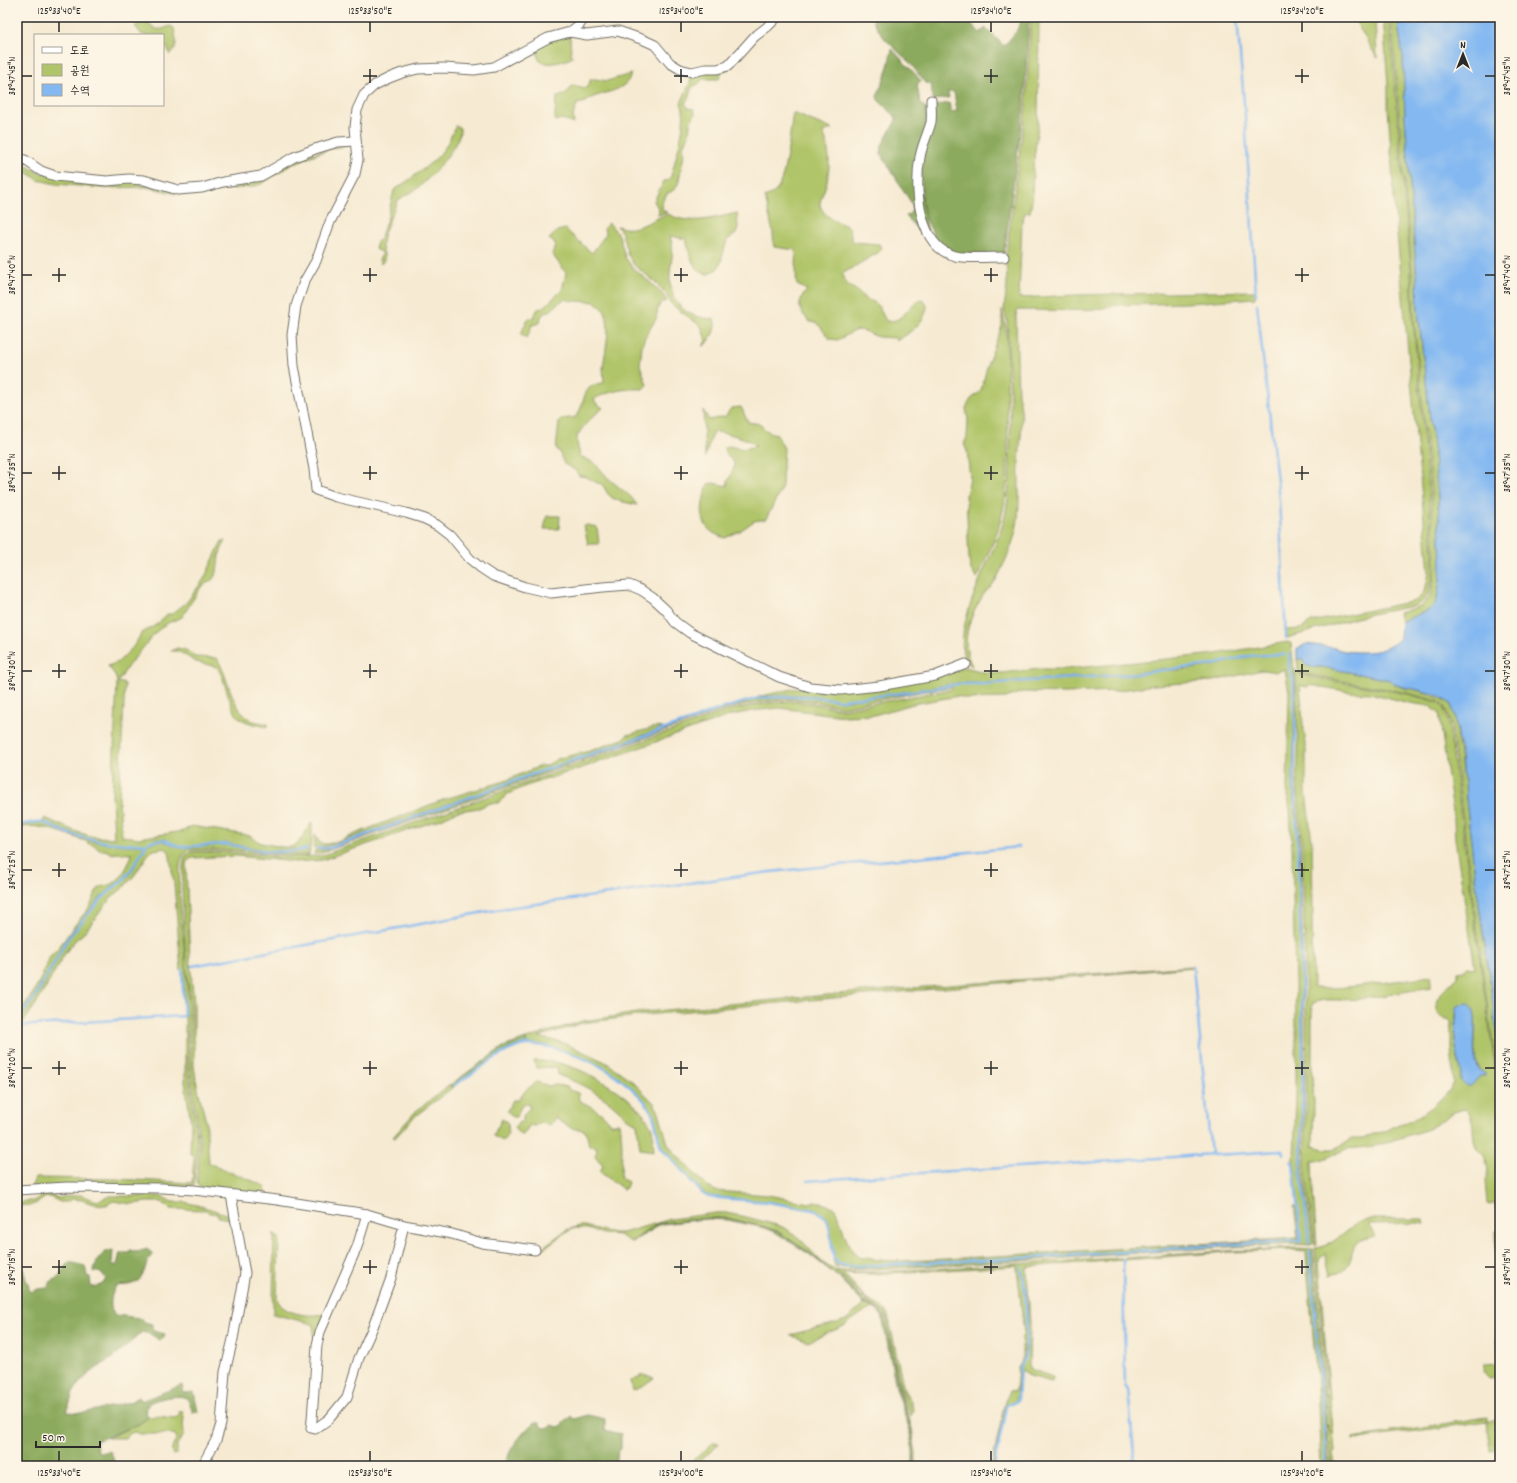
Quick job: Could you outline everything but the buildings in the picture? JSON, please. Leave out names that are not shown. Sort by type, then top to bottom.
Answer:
[{"type":"street","points":[[584,17],[580,24],[570,32],[548,38],[494,67],[474,70],[437,68],[418,69],[402,73],[375,85],[364,95],[357,110],[355,127],[358,160],[355,174],[330,222],[316,261],[304,282],[296,306],[292,335],[294,366],[314,469],[316,490],[336,497],[406,513],[438,525],[450,535],[470,559],[481,568],[493,576],[524,587],[551,593],[603,586],[629,585],[641,590],[653,598],[666,610],[675,622],[690,633],[779,677],[810,687],[841,690],[879,686],[935,676],[966,664]]},
{"type":"street","points":[[570,32],[587,35],[618,31],[655,45],[670,63],[680,69],[692,72],[728,66],[754,37],[777,17]]},
{"type":"street","points":[[931,100],[931,120],[919,158],[918,172],[919,199],[926,228],[941,250],[948,253],[964,257],[1004,257]]},
{"type":"street","points":[[17,158],[25,160],[41,171],[55,176],[107,181],[129,179],[144,180],[178,190],[202,188],[223,182],[261,176],[294,157],[315,149],[338,142],[356,141]]},
{"type":"street","points":[[17,1190],[67,1187],[162,1188],[194,1190],[277,1200],[367,1214],[404,1225],[452,1234],[482,1243],[535,1250]]},
{"type":"street","points":[[202,1466],[216,1440],[221,1424],[225,1372],[233,1339],[245,1273],[231,1195]]},
{"type":"street","points":[[367,1214],[357,1247],[320,1332],[317,1345],[311,1428],[315,1429],[324,1423],[347,1397],[359,1358],[373,1327],[391,1278],[404,1225]]},
{"type":"green space","points":[[874,17],[969,17],[968,20],[980,33],[986,28],[1004,46],[1016,32],[1023,17],[1029,17],[1024,104],[1004,254],[956,254],[936,242],[923,210],[921,172],[933,106],[949,103],[951,112],[957,111],[954,92],[948,92],[949,98],[933,100],[931,84],[925,83],[911,64],[885,39],[873,22]]},
{"type":"green space","points":[[1031,17],[1039,17],[1038,126],[1033,167],[1032,201],[1030,212],[1025,213],[1022,222],[1019,298],[1076,295],[1255,291],[1255,298],[1188,303],[1118,305],[1106,308],[1081,310],[1018,310],[1016,315],[1018,395],[1022,420],[1019,462],[1018,522],[1003,566],[996,580],[984,594],[974,611],[968,629],[966,647],[972,666],[964,656],[962,641],[965,622],[979,581],[1000,533],[1006,512],[1008,491],[1010,416],[1007,320],[1004,310],[1007,285],[1006,257],[1026,104]]},
{"type":"green space","points":[[1353,17],[1375,17],[1377,58]]},
{"type":"green space","points":[[1383,17],[1389,17],[1411,272],[1413,320],[1429,494],[1433,576],[1428,595],[1422,602],[1414,606],[1371,614],[1287,638],[1286,630],[1301,629],[1311,622],[1415,601],[1424,592],[1429,572],[1395,213]]},
{"type":"green space","points":[[1391,17],[1397,17],[1403,58],[1405,117],[1418,311],[1438,498],[1441,564],[1440,580],[1435,604],[1429,610],[1401,622],[1399,613],[1421,606],[1430,596],[1435,567],[1431,494],[1414,320],[1412,272]]},
{"type":"green space","points":[[147,21],[153,27],[158,29],[163,29],[170,26],[174,28],[176,45],[173,52],[170,55],[167,47],[164,47],[164,34],[141,34],[135,26]]},
{"type":"green space","points":[[570,35],[571,53],[573,57],[554,63],[543,63],[540,61],[538,56],[539,47],[549,40]]},
{"type":"green space","points":[[892,49],[921,82],[917,84],[920,103],[926,108],[928,125],[917,172],[929,239],[919,232],[906,216],[911,212],[912,204],[881,154],[882,145],[896,120],[895,116],[878,100],[877,96],[886,74]]},
{"type":"green space","points":[[729,68],[722,73],[719,79],[703,79],[697,85],[692,87],[688,100],[685,103],[688,108],[694,109],[695,114],[690,123],[689,134],[683,146],[684,155],[678,184],[675,189],[667,194],[663,200],[663,211],[668,212],[658,215],[659,210],[654,201],[664,181],[668,180],[671,176],[682,128],[683,110],[681,103],[692,75]]},
{"type":"green space","points":[[631,74],[629,80],[625,84],[615,90],[590,98],[586,102],[577,104],[573,116],[574,124],[562,119],[555,121],[557,97],[564,95],[573,85],[585,88],[588,86],[591,79],[607,81]]},
{"type":"green space","points":[[793,113],[832,129],[823,132],[827,144],[829,162],[827,181],[820,203],[822,209],[832,219],[849,227],[853,242],[879,244],[882,248],[879,252],[842,274],[846,283],[859,292],[865,299],[874,302],[879,307],[886,321],[897,320],[920,299],[927,305],[921,322],[912,331],[896,341],[896,338],[878,337],[861,330],[854,331],[838,340],[830,339],[819,325],[810,322],[801,310],[801,299],[807,290],[797,285],[796,250],[774,247],[773,233],[765,197],[776,191],[782,176]]},
{"type":"green space","points":[[456,125],[460,128],[459,135],[450,153],[434,173],[418,188],[402,197],[397,202],[384,234],[382,247],[385,257],[381,264],[379,260],[382,255],[381,252],[375,249],[388,216],[394,190],[419,173],[438,157]]},
{"type":"green space","points":[[342,144],[346,146],[330,149],[308,157],[289,166],[261,184],[251,187],[214,191],[196,195],[176,194],[146,187],[103,188],[56,184],[38,180],[30,174],[17,169],[17,161],[40,173],[129,181],[178,192],[261,178],[295,159]]},
{"type":"green space","points":[[737,213],[738,228],[736,234],[727,240],[720,265],[716,270],[708,274],[698,270],[695,266],[690,255],[686,239],[670,236],[672,250],[670,283],[675,300],[687,312],[704,318],[714,319],[715,327],[711,338],[703,347],[706,340],[701,326],[672,305],[666,294],[654,281],[634,265],[628,255],[622,233],[617,226],[624,228],[637,227],[668,214],[685,220],[702,220]]},
{"type":"green space","points":[[609,223],[619,235],[625,257],[632,267],[652,284],[667,301],[661,303],[658,308],[656,319],[645,337],[642,346],[640,365],[647,385],[643,389],[618,391],[594,399],[596,403],[603,408],[591,418],[583,428],[578,436],[577,442],[580,456],[596,464],[608,478],[631,497],[637,505],[612,498],[602,484],[586,477],[579,476],[575,470],[564,464],[559,451],[556,449],[559,422],[562,419],[576,417],[587,390],[596,384],[604,383],[603,367],[608,323],[602,308],[593,302],[573,301],[566,299],[550,311],[543,314],[540,323],[532,325],[527,338],[521,334],[527,320],[532,318],[538,309],[544,307],[562,290],[566,273],[552,254],[556,244],[549,239],[557,231],[565,229],[592,253],[606,234],[604,229]]},
{"type":"green space","points":[[1002,310],[1006,330],[1007,351],[1008,456],[1006,489],[999,527],[977,578],[971,570],[969,560],[966,495],[970,478],[967,451],[964,444],[967,437],[968,420],[966,408],[971,399],[981,391],[988,363],[1002,326]]},
{"type":"green space","points":[[741,407],[748,422],[761,424],[767,431],[776,434],[784,448],[782,484],[781,490],[766,519],[754,521],[740,531],[725,538],[711,531],[704,522],[702,511],[708,484],[713,483],[727,486],[734,463],[725,453],[725,448],[728,446],[744,449],[756,446],[748,440],[742,438],[729,434],[713,432],[705,457],[703,410],[709,420],[726,416],[731,408]]},
{"type":"green space","points":[[547,516],[560,516],[559,529],[544,529]]},
{"type":"green space","points":[[587,525],[597,527],[599,544],[588,544],[584,526]]},
{"type":"green space","points":[[222,541],[225,541],[219,556],[217,572],[213,579],[201,587],[182,617],[168,623],[157,631],[128,666],[118,682],[125,684],[119,801],[122,836],[139,838],[183,831],[192,826],[250,836],[261,843],[282,847],[293,847],[301,839],[312,822],[312,841],[309,855],[285,855],[228,850],[189,850],[183,855],[180,865],[179,888],[189,1007],[188,1068],[198,1145],[194,1186],[31,1188],[35,1178],[115,1179],[192,1183],[194,1155],[190,1154],[191,1123],[185,1082],[183,970],[181,970],[174,883],[169,851],[164,848],[154,850],[149,853],[134,876],[111,898],[83,934],[68,949],[33,1009],[21,1025],[17,1025],[17,1022],[36,997],[69,938],[102,898],[125,879],[132,871],[147,845],[152,842],[164,841],[180,848],[226,845],[270,853],[308,850],[308,848],[270,851],[226,843],[181,847],[165,839],[156,839],[147,844],[126,844],[95,841],[43,822],[45,818],[77,832],[94,837],[114,838],[112,795],[117,682],[115,675],[108,666],[118,662],[133,647],[142,633],[159,623],[167,614],[172,614],[187,602],[204,579]]},
{"type":"green space","points":[[1288,642],[1291,643],[1295,678],[1296,715],[1295,784],[1300,838],[1305,1077],[1303,1167],[1313,1242],[1311,1245],[1294,1244],[1226,1247],[874,1269],[849,1269],[835,1266],[833,1259],[841,1265],[857,1267],[1021,1259],[1301,1241],[1294,1161],[1296,1026],[1292,850],[1290,810],[1287,790],[1289,692],[1285,669],[1277,672],[1262,670],[1213,681],[1154,685],[1115,691],[1065,693],[1022,692],[1006,698],[966,699],[958,696],[913,704],[874,715],[844,716],[779,708],[752,711],[729,716],[591,765],[526,786],[508,794],[498,803],[490,803],[479,808],[458,811],[441,819],[322,860],[296,862],[236,856],[192,858],[187,861],[186,865],[190,962],[194,1003],[194,1066],[206,1122],[209,1163],[265,1186],[266,1197],[199,1187],[197,1180],[200,1145],[190,1068],[191,1007],[186,966],[182,888],[185,856],[190,852],[228,852],[285,857],[321,856],[730,710],[760,704],[789,701],[812,703],[842,709],[953,689],[952,687],[920,692],[842,707],[813,701],[789,699],[759,702],[730,708],[321,853],[314,854],[315,850],[330,849],[537,774],[697,719],[714,711],[758,699],[803,696],[841,701],[903,694],[958,684],[984,684],[1136,675],[1162,670],[1181,670],[1212,666],[1248,657],[1285,654],[1248,656],[1211,665],[1162,669],[1136,673],[984,683],[958,683],[841,700],[804,695],[758,697],[801,687],[825,691],[965,667],[984,672],[1000,673],[1040,669],[1065,669],[1216,654]],"holes":[[[1289,667],[1294,678],[1295,725],[1294,785],[1299,851],[1304,1047],[1301,1175],[1304,1185],[1309,1243],[1303,1185],[1300,1175],[1303,1067],[1302,1005],[1298,851],[1293,785],[1293,679]]]},
{"type":"green space","points":[[177,648],[186,650],[195,657],[217,658],[231,693],[240,710],[253,721],[268,724],[268,727],[246,722],[236,714],[223,678],[217,667],[196,662],[178,651],[171,651]]},
{"type":"green space","points":[[1297,659],[1303,660],[1311,667],[1322,667],[1390,680],[1394,684],[1404,688],[1414,689],[1448,701],[1454,710],[1462,773],[1465,781],[1476,884],[1495,1017],[1500,1061],[1500,1095],[1477,931],[1451,724],[1444,706],[1440,702],[1408,693],[1300,673]]},
{"type":"green space","points":[[1295,670],[1300,674],[1307,676],[1408,694],[1439,703],[1443,707],[1449,724],[1500,1103],[1500,1214],[1498,1214],[1494,1201],[1490,1205],[1487,1204],[1485,1180],[1488,1168],[1484,1156],[1478,1151],[1471,1117],[1465,1109],[1454,1112],[1429,1129],[1381,1144],[1347,1149],[1325,1158],[1312,1161],[1317,1245],[1315,1245],[1305,1167],[1307,1077],[1306,1005],[1302,838],[1297,784],[1298,754]],"holes":[[[1300,685],[1306,687],[1310,685],[1351,692],[1370,693],[1409,703],[1430,706],[1439,713],[1454,819],[1455,839],[1475,968],[1467,967],[1458,972],[1458,977],[1443,990],[1439,996],[1437,1013],[1441,1017],[1451,1021],[1451,1049],[1454,1083],[1448,1092],[1432,1107],[1411,1121],[1399,1124],[1384,1132],[1375,1133],[1363,1139],[1352,1139],[1334,1149],[1325,1149],[1313,1146],[1314,1102],[1312,1074],[1312,1004],[1315,1002],[1329,1000],[1362,999],[1431,987],[1431,976],[1350,987],[1313,987],[1312,842],[1306,792],[1306,744]],[[1469,1004],[1475,1021],[1476,1059],[1479,1068],[1485,1075],[1461,1081],[1455,1041],[1456,1012]]]},
{"type":"green space","points":[[656,727],[663,728],[329,846],[314,848],[315,835],[320,843],[326,844],[338,842],[445,799],[505,781],[540,766],[546,766],[557,759],[590,751],[623,739],[627,735]]},
{"type":"green space","points":[[43,822],[91,841],[126,845],[146,845],[131,870],[124,878],[101,897],[68,937],[35,996],[17,1019],[19,1012],[37,986],[50,956],[92,904],[95,893],[98,889],[112,884],[119,879],[127,867],[132,854],[113,854],[105,850],[99,850],[95,846],[87,843],[88,842],[62,832],[35,827],[17,828],[17,826]]},
{"type":"green space","points":[[1193,967],[645,1015],[583,1023],[539,1037],[564,1043],[597,1058],[607,1063],[631,1080],[654,1103],[659,1112],[668,1144],[708,1187],[716,1191],[768,1195],[809,1203],[816,1201],[834,1207],[847,1240],[853,1252],[858,1257],[889,1261],[929,1260],[1298,1238],[1294,1206],[1296,1206],[1300,1240],[1224,1243],[1123,1252],[1021,1258],[857,1266],[841,1264],[834,1259],[828,1222],[820,1213],[814,1210],[767,1202],[710,1197],[703,1193],[661,1147],[650,1109],[640,1096],[627,1084],[612,1073],[578,1056],[543,1046],[526,1044],[526,1039],[582,1021],[644,1012],[849,993]]},
{"type":"green space","points":[[526,1039],[526,1044],[497,1056],[454,1085],[455,1086],[452,1088],[450,1085],[503,1047]]},
{"type":"green space","points":[[534,1061],[553,1062],[580,1070],[595,1077],[624,1096],[637,1107],[646,1118],[652,1129],[654,1151],[640,1149],[637,1124],[608,1101],[584,1086],[558,1075],[557,1067],[536,1068]]},
{"type":"green space","points":[[537,1082],[549,1086],[556,1085],[568,1087],[569,1090],[578,1093],[579,1100],[601,1113],[611,1124],[619,1123],[622,1143],[621,1178],[628,1182],[626,1188],[623,1189],[600,1172],[603,1165],[595,1156],[597,1149],[595,1146],[589,1146],[587,1135],[584,1130],[571,1128],[555,1118],[550,1125],[540,1123],[534,1126],[530,1125],[523,1135],[519,1134],[514,1127],[523,1121],[523,1116],[530,1107],[527,1103],[522,1105],[516,1117],[513,1117],[507,1111],[513,1100],[518,1100],[526,1090]]},
{"type":"green space","points":[[450,1085],[452,1088],[414,1117],[395,1138],[393,1137],[416,1111]]},
{"type":"green space","points":[[502,1119],[507,1122],[508,1127],[507,1134],[503,1141],[493,1136]]},
{"type":"green space","points":[[45,1194],[59,1198],[81,1195],[97,1201],[110,1196],[157,1196],[163,1197],[172,1202],[184,1202],[201,1206],[229,1215],[229,1219],[218,1217],[218,1214],[209,1213],[206,1210],[170,1209],[168,1205],[164,1205],[162,1202],[131,1204],[113,1201],[106,1205],[93,1204],[82,1200],[71,1199],[67,1202],[60,1202],[50,1197],[46,1197],[37,1203],[29,1206],[24,1205],[17,1208],[17,1205],[25,1201],[33,1201]]},
{"type":"green space","points":[[726,1213],[750,1218],[780,1226],[788,1230],[797,1236],[823,1263],[835,1270],[864,1300],[884,1313],[888,1323],[898,1382],[912,1428],[916,1453],[916,1466],[914,1466],[912,1435],[908,1417],[898,1388],[884,1317],[879,1310],[865,1303],[844,1282],[810,1253],[777,1231],[728,1218],[707,1218],[657,1224],[631,1242],[619,1235],[604,1234],[587,1229],[575,1228],[566,1232],[540,1251],[539,1250],[566,1230],[579,1226],[613,1233],[622,1233],[671,1219]]},
{"type":"green space","points":[[707,1218],[728,1218],[777,1231],[810,1253],[837,1276],[809,1254],[775,1232],[765,1228],[727,1220],[706,1219],[662,1224],[656,1226],[651,1231],[631,1242],[657,1224]]},
{"type":"green space","points":[[1369,1219],[1424,1219],[1425,1223],[1368,1224],[1375,1236],[1357,1243],[1353,1249],[1348,1265],[1339,1273],[1330,1275],[1325,1253],[1319,1260],[1335,1452],[1333,1453],[1335,1466],[1331,1466],[1315,1248],[1323,1247],[1355,1225]]},
{"type":"green space","points":[[1496,1231],[1500,1232],[1500,1305],[1497,1306],[1494,1287],[1496,1267]]},
{"type":"green space","points":[[274,1233],[279,1238],[277,1299],[285,1309],[298,1314],[324,1314],[351,1250],[315,1343],[313,1324],[273,1314]]},
{"type":"green space","points":[[1297,1248],[1313,1249],[1329,1466],[1326,1466],[1326,1445],[1311,1252],[1325,1445],[1325,1466],[1321,1466],[1317,1383],[1306,1251],[1227,1252],[1124,1260],[1124,1258],[1226,1251]]},
{"type":"green space","points":[[147,1249],[153,1254],[147,1262],[143,1275],[137,1282],[128,1285],[116,1286],[113,1292],[111,1305],[115,1315],[140,1318],[143,1322],[152,1324],[152,1329],[154,1331],[165,1334],[160,1340],[150,1334],[142,1332],[119,1353],[90,1373],[80,1382],[73,1393],[67,1412],[83,1413],[130,1402],[138,1397],[141,1401],[182,1385],[184,1393],[194,1392],[198,1412],[193,1413],[188,1400],[181,1397],[170,1397],[151,1402],[147,1407],[145,1414],[149,1417],[139,1424],[96,1441],[97,1449],[100,1453],[108,1451],[111,1452],[114,1461],[107,1466],[17,1466],[17,1266],[23,1269],[28,1282],[29,1290],[32,1292],[38,1289],[48,1288],[50,1282],[58,1278],[64,1267],[69,1262],[85,1266],[87,1276],[90,1277],[92,1287],[99,1286],[105,1281],[106,1278],[99,1272],[94,1272],[97,1261],[103,1254],[113,1250],[112,1265],[117,1265],[120,1253],[129,1253],[130,1250],[137,1252]]},
{"type":"green space","points":[[1122,1258],[1122,1260],[1027,1267],[1030,1324],[1029,1366],[1030,1369],[1053,1377],[1052,1382],[1030,1376],[1020,1371],[1025,1356],[1028,1324],[1026,1286],[1021,1267],[1027,1333],[1024,1357],[1020,1368],[1017,1401],[1007,1404],[994,1466],[992,1466],[1005,1401],[1010,1391],[1016,1390],[1018,1367],[1022,1360],[1022,1337],[1024,1333],[1017,1266],[872,1274],[843,1273],[866,1298],[883,1308],[888,1314],[904,1390],[912,1403],[913,1410],[911,1416],[899,1382],[885,1313],[865,1299],[836,1270],[850,1272],[874,1272]]},
{"type":"green space","points":[[837,1276],[865,1303],[872,1307],[864,1304]]},
{"type":"green space","points":[[864,1304],[873,1308],[862,1313],[844,1326],[808,1342],[790,1335],[847,1320]]},
{"type":"green space","points":[[878,1311],[881,1313],[886,1324],[898,1388],[908,1417],[914,1450],[914,1466],[909,1429],[896,1388],[882,1316]]},
{"type":"green space","points":[[1496,1325],[1500,1325],[1500,1377],[1488,1379],[1484,1372],[1485,1364],[1499,1363]]},
{"type":"green space","points":[[644,1375],[654,1378],[633,1391],[631,1380]]},
{"type":"green space","points":[[179,1411],[183,1411],[184,1434],[177,1445],[177,1454],[173,1455],[172,1453],[172,1448],[177,1438],[173,1434],[140,1434],[134,1432],[125,1438],[107,1438],[139,1424],[149,1417],[156,1416],[175,1418],[180,1414]]},
{"type":"green space","points":[[588,1415],[605,1419],[605,1430],[621,1434],[621,1449],[618,1451],[616,1466],[506,1466],[508,1455],[520,1436],[535,1422],[540,1423],[540,1426],[544,1428],[551,1427],[551,1425],[559,1427],[571,1416],[574,1419]]},
{"type":"green space","points":[[1487,1417],[1487,1421],[1353,1440],[1353,1438]]},
{"type":"green space","points":[[1487,1421],[1500,1421],[1500,1424],[1497,1424],[1496,1445],[1500,1444],[1500,1455],[1499,1449],[1491,1450]]},
{"type":"green space","points":[[713,1443],[719,1443],[699,1461],[699,1466],[681,1466],[697,1457]]},
{"type":"water","points":[[1397,17],[1500,17],[1500,1061],[1476,884],[1465,781],[1462,773],[1458,736],[1452,707],[1447,700],[1439,696],[1399,686],[1390,680],[1322,667],[1311,667],[1304,664],[1303,660],[1297,659],[1297,649],[1306,644],[1358,652],[1377,651],[1391,646],[1400,638],[1401,622],[1429,610],[1435,604],[1440,580],[1441,564],[1438,498],[1418,311],[1405,117],[1403,58]]},
{"type":"water","points":[[1469,1003],[1474,1010],[1475,1018],[1475,1058],[1480,1071],[1485,1073],[1485,1075],[1480,1076],[1471,1086],[1466,1086],[1461,1081],[1455,1041],[1457,1007],[1462,1004]]},
{"type":"waterway","points":[[1237,17],[1245,115],[1256,295]]},
{"type":"waterway","points":[[1257,304],[1279,499],[1286,638]]},
{"type":"waterway","points":[[317,848],[330,848],[536,773],[714,711],[758,698],[804,696],[841,700],[903,693],[958,684],[984,684],[1136,674],[1212,665],[1248,656],[1284,654]]},
{"type":"waterway","points":[[1289,654],[1289,667],[1293,679],[1295,725],[1294,785],[1298,851],[1301,957],[1303,1067],[1301,1175],[1309,1243]]},
{"type":"waterway","points":[[17,825],[43,822],[68,833],[93,840],[119,844],[146,844]]},
{"type":"waterway","points":[[17,1020],[35,997],[68,938],[102,898],[124,879],[147,844],[151,841],[165,840],[180,847],[226,844],[270,852],[307,849]]},
{"type":"waterway","points":[[192,966],[507,908],[770,872],[1019,847]]},
{"type":"waterway","points":[[1193,967],[1211,1154],[1282,1151],[1283,1154]]},
{"type":"waterway","points":[[17,1026],[184,1016],[182,970]]},
{"type":"waterway","points":[[455,1085],[494,1058],[520,1046],[529,1045],[552,1048],[587,1060],[617,1077],[629,1086],[646,1103],[652,1113],[661,1147],[703,1194],[709,1197],[767,1202],[814,1210],[823,1215],[828,1222],[834,1259],[841,1265],[848,1266],[1056,1256],[1301,1241],[1293,1163],[1291,1161]]},
{"type":"waterway","points":[[808,1181],[1211,1154]]},
{"type":"waterway","points":[[1310,1252],[1325,1445],[1325,1466]]},
{"type":"waterway","points":[[1123,1259],[1125,1385],[1128,1389],[1135,1466]]},
{"type":"waterway","points":[[994,1466],[1006,1407],[1018,1399],[1020,1368],[1025,1357],[1027,1333],[1025,1290],[1021,1267]]}]
